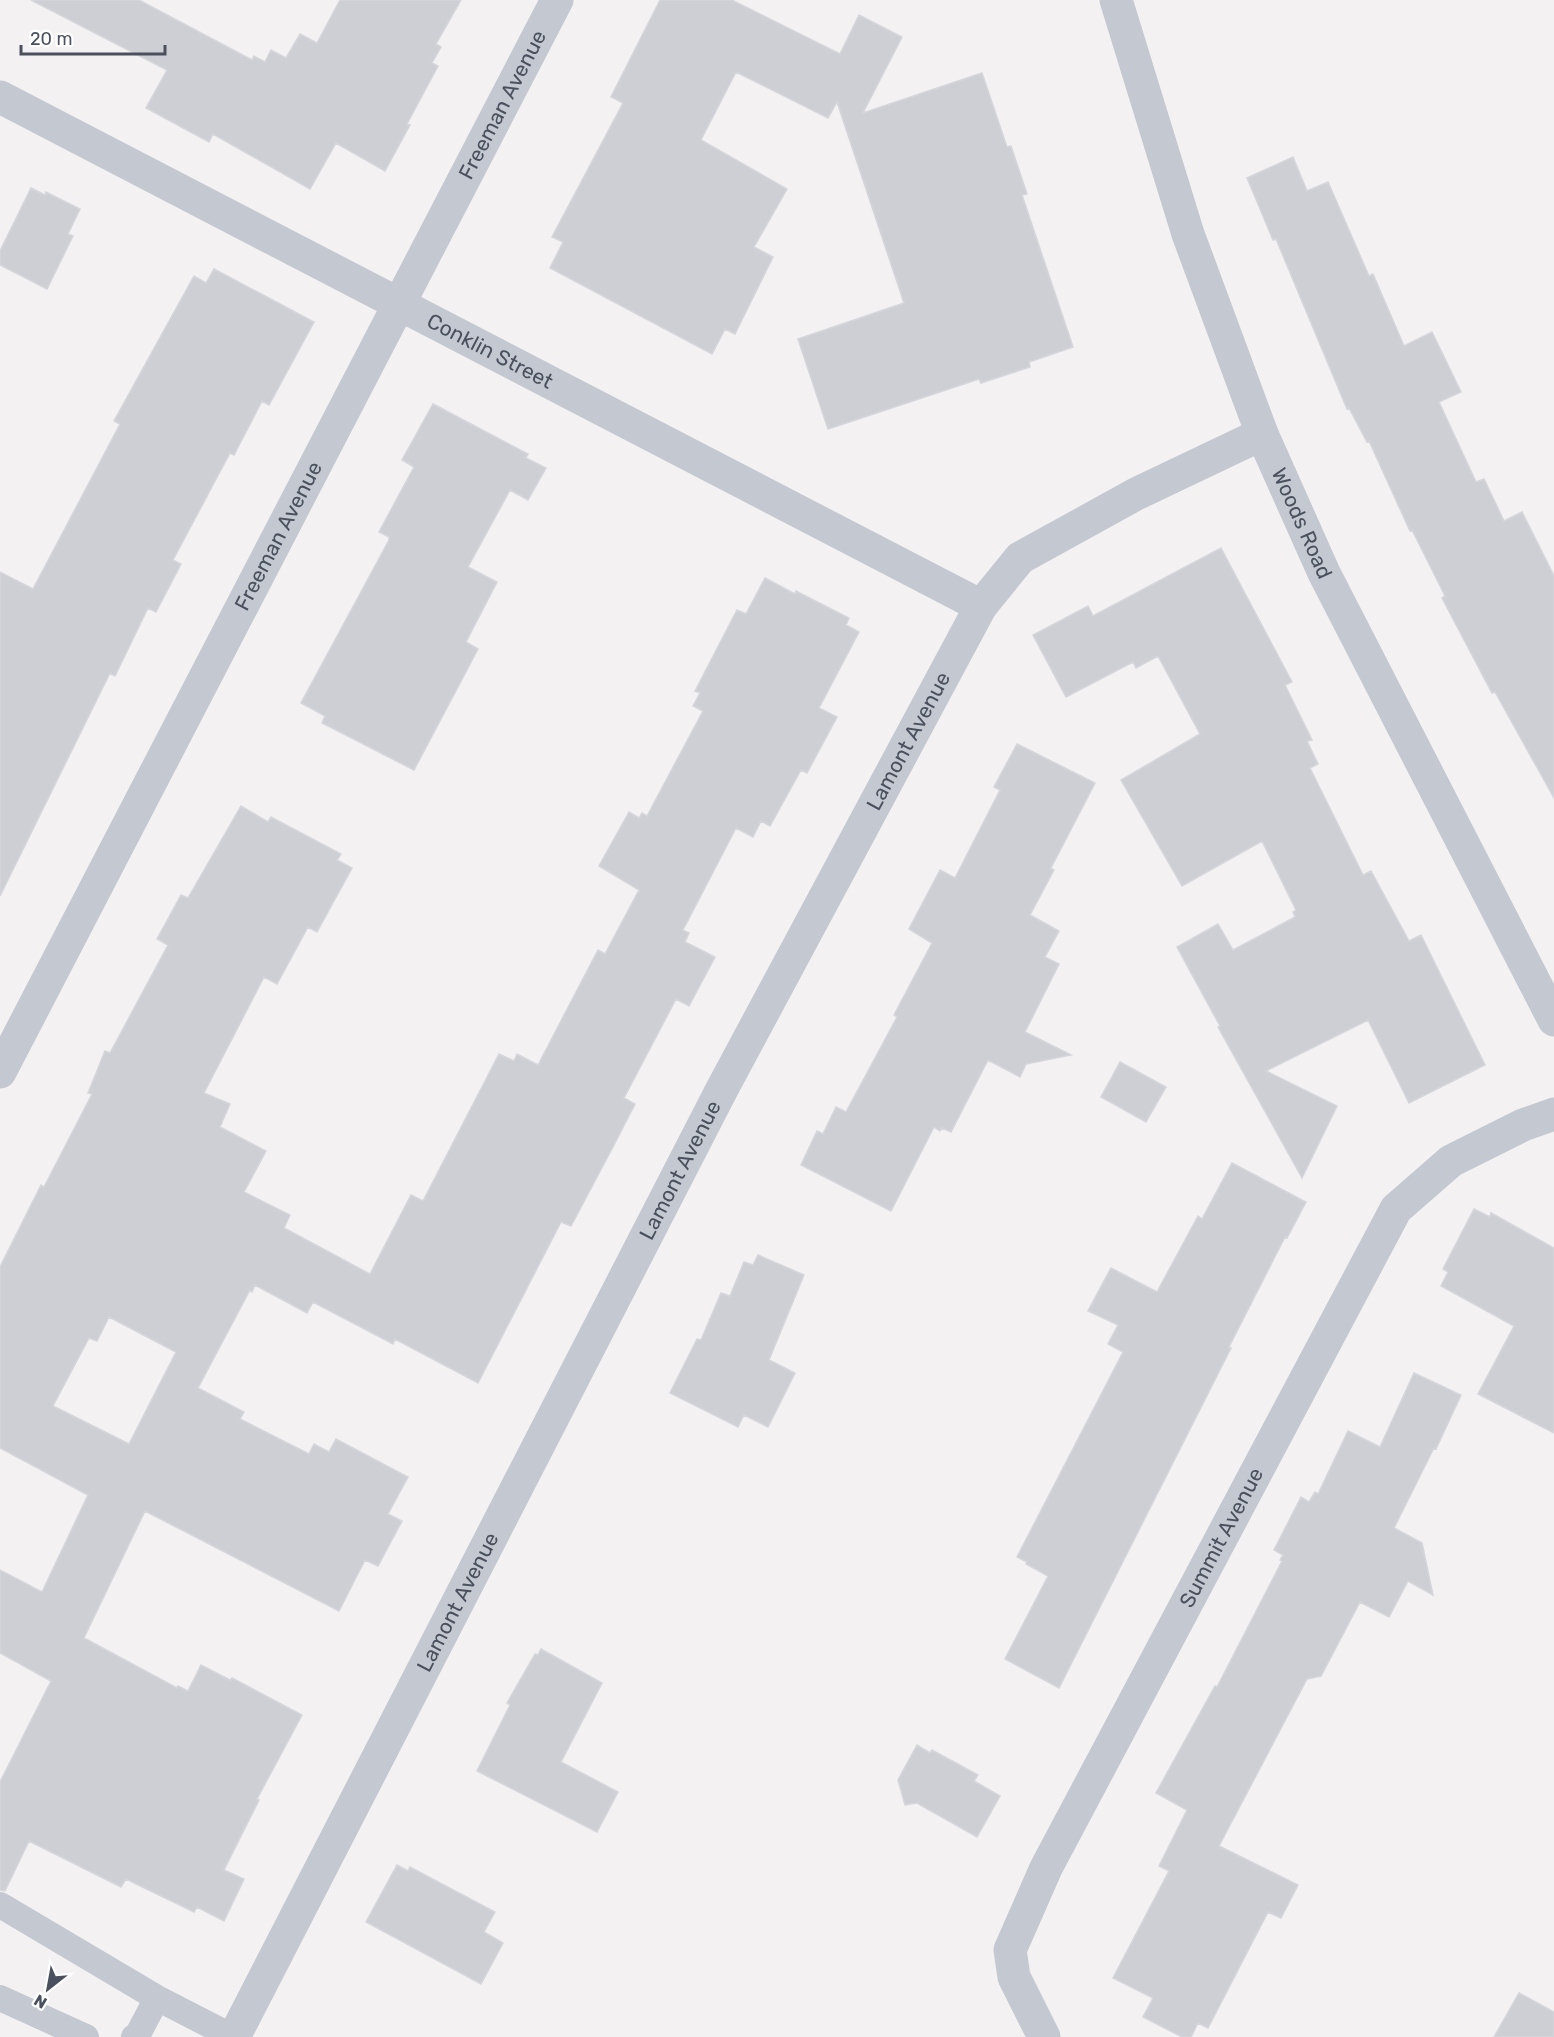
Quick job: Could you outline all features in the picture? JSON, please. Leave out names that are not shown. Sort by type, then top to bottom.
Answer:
[{"type":"street","name":"Freeman Avenue","points":[[0,1072],[557,0]]},
{"type":"street","name":"Woods Road","points":[[1116,0],[1188,234],[1262,434],[1324,573],[1554,1020]]},
{"type":"street","name":"Conklin Street","points":[[0,97],[981,606]]},
{"type":"street","name":"Lamont Avenue","points":[[234,2037],[722,1089],[981,606],[1020,558],[1136,494],[1262,434]]},
{"type":"street","name":"Summit Avenue","points":[[1044,2037],[1014,1977],[1010,1950],[1046,1868],[1396,1209],[1451,1161],[1523,1125],[1554,1114]]},
{"type":"lane","points":[[0,1905],[157,1998],[234,2037]]},
{"type":"lane","points":[[0,1998],[86,2037]]},
{"type":"lane","points":[[134,2037],[137,2036],[157,1998]]},
{"type":"building","points":[[31,0],[139,0],[252,60],[254,56],[265,62],[271,50],[286,58],[300,34],[317,43],[340,0],[461,0],[436,44],[441,47],[432,63],[438,66],[385,171],[336,143],[310,189],[213,134],[209,142],[146,108],[167,70]]},
{"type":"building","points":[[660,0],[732,0],[840,54],[859,15],[902,37],[863,113],[982,73],[1007,147],[1011,146],[1027,194],[1022,195],[1073,347],[1029,362],[1030,367],[981,383],[979,379],[828,429],[798,339],[904,303],[837,102],[828,118],[736,72],[701,140],[787,189],[754,247],[773,257],[735,334],[725,329],[712,354],[550,268],[563,242],[552,237],[623,103],[611,97]]},
{"type":"building","points":[[1293,157],[1307,191],[1328,182],[1369,276],[1373,274],[1404,346],[1432,332],[1461,392],[1439,402],[1476,482],[1484,479],[1504,521],[1522,512],[1554,576],[1554,798],[1495,692],[1492,693],[1442,598],[1445,596],[1412,530],[1410,531],[1369,441],[1367,442],[1349,408],[1347,409],[1276,239],[1273,240],[1247,178]]},
{"type":"building","points":[[31,188],[45,195],[46,192],[80,209],[68,234],[73,236],[47,289],[0,265],[0,251]]},
{"type":"building","points":[[214,269],[314,322],[269,405],[262,401],[234,455],[230,453],[173,560],[181,564],[156,612],[148,608],[115,676],[110,673],[0,896],[0,572],[33,589],[120,424],[114,421],[194,276],[206,283]]},
{"type":"building","points":[[433,404],[528,454],[526,458],[546,468],[528,500],[510,490],[468,567],[497,582],[466,642],[478,649],[414,770],[322,723],[325,716],[301,703],[389,540],[389,537],[379,532],[414,467],[402,460]]},
{"type":"building","points":[[1221,548],[1292,682],[1285,685],[1312,740],[1307,741],[1318,764],[1310,768],[1363,875],[1371,871],[1409,941],[1421,935],[1485,1065],[1409,1103],[1368,1020],[1266,1071],[1337,1106],[1302,1178],[1218,1027],[1220,1026],[1177,947],[1218,924],[1233,950],[1295,917],[1293,912],[1296,910],[1262,841],[1182,886],[1121,780],[1200,734],[1158,656],[1136,668],[1133,662],[1066,697],[1033,635],[1088,606],[1093,616]]},
{"type":"building","points":[[765,578],[849,618],[846,625],[859,632],[819,708],[837,717],[807,773],[801,770],[770,826],[761,821],[753,837],[736,828],[683,930],[689,933],[685,942],[715,957],[689,1006],[676,999],[624,1098],[635,1104],[613,1147],[571,1226],[561,1222],[478,1383],[395,1339],[393,1344],[313,1302],[307,1313],[255,1285],[252,1292],[250,1290],[198,1388],[244,1412],[240,1419],[309,1454],[314,1444],[329,1452],[336,1439],[408,1477],[388,1514],[402,1521],[378,1566],[365,1560],[339,1611],[145,1511],[84,1638],[177,1688],[178,1686],[188,1691],[201,1665],[230,1680],[232,1678],[302,1715],[257,1799],[259,1800],[224,1870],[244,1879],[224,1921],[197,1907],[194,1912],[126,1879],[121,1887],[29,1841],[5,1891],[0,1890],[0,1782],[51,1681],[0,1653],[0,1570],[42,1592],[88,1495],[0,1448],[0,1267],[41,1185],[44,1187],[92,1094],[88,1093],[105,1051],[110,1053],[168,945],[157,939],[181,895],[188,898],[241,806],[268,822],[271,817],[341,854],[337,860],[352,868],[317,932],[308,927],[277,984],[264,977],[204,1093],[230,1104],[220,1127],[266,1151],[244,1192],[290,1215],[284,1228],[370,1274],[411,1195],[423,1201],[499,1054],[514,1061],[517,1054],[538,1065],[598,950],[605,954],[639,890],[599,866],[629,812],[639,818],[642,813],[647,816],[703,711],[693,706],[700,693],[695,691],[737,610],[746,614]],"holes":[[[109,1317],[176,1352],[129,1444],[53,1406],[89,1338],[97,1341]]]},
{"type":"building","points":[[1017,744],[1095,783],[1051,868],[1054,870],[1030,915],[1059,931],[1045,957],[1059,964],[1025,1032],[1071,1055],[1026,1064],[1020,1077],[988,1060],[951,1132],[942,1128],[940,1131],[934,1127],[891,1211],[801,1165],[817,1131],[823,1134],[836,1107],[846,1112],[897,1017],[894,1015],[932,943],[909,929],[940,870],[955,878],[1000,790],[994,787]]},
{"type":"building","points":[[1120,1062],[1166,1087],[1146,1122],[1101,1097]]},
{"type":"building","points":[[1232,1163],[1306,1202],[1287,1238],[1285,1237],[1229,1347],[1231,1348],[1059,1688],[1005,1659],[1048,1576],[1017,1557],[1123,1352],[1108,1344],[1118,1325],[1088,1311],[1111,1268],[1157,1292],[1198,1216],[1202,1219]]},
{"type":"building","points":[[1474,1209],[1490,1217],[1491,1213],[1554,1248],[1554,1433],[1478,1394],[1514,1326],[1441,1286],[1448,1272],[1443,1269]]},
{"type":"building","points":[[758,1255],[804,1275],[769,1360],[795,1373],[768,1427],[744,1415],[738,1427],[670,1393],[697,1339],[701,1340],[721,1293],[730,1296],[744,1262],[753,1265]]},
{"type":"building","points":[[1414,1373],[1461,1395],[1436,1449],[1434,1448],[1394,1528],[1422,1543],[1433,1595],[1408,1581],[1389,1617],[1360,1602],[1321,1676],[1307,1679],[1219,1846],[1298,1885],[1281,1918],[1268,1912],[1208,2028],[1198,2023],[1191,2037],[1182,2037],[1143,2017],[1153,1998],[1113,1978],[1169,1871],[1159,1866],[1187,1810],[1156,1793],[1215,1686],[1217,1687],[1282,1561],[1280,1560],[1283,1555],[1274,1550],[1301,1497],[1309,1502],[1315,1492],[1318,1494],[1348,1431],[1380,1447]]},
{"type":"building","points":[[541,1649],[602,1683],[561,1762],[618,1792],[597,1832],[477,1771],[510,1705],[507,1703],[535,1654],[538,1655]]},
{"type":"building","points":[[917,1745],[930,1753],[932,1750],[978,1775],[974,1781],[1000,1796],[977,1837],[917,1803],[905,1805],[898,1780]]},
{"type":"building","points":[[397,1865],[408,1871],[410,1867],[495,1912],[484,1932],[503,1943],[481,1984],[366,1922]]},
{"type":"building","points":[[1519,1993],[1554,2012],[1554,2037],[1494,2037]]}]
